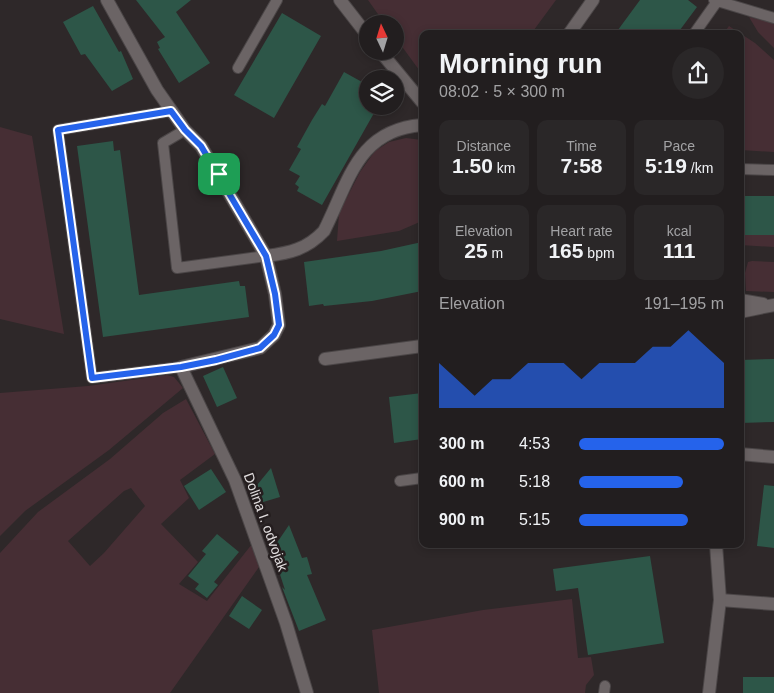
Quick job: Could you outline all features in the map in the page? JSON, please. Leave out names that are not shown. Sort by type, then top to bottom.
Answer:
[{"type":"street","points":[[106,0],[171,111],[185,130],[201,146],[266,256],[275,294],[279,325],[274,335],[260,348],[181,367]]},
{"type":"street","points":[[340,0],[359,24]]},
{"type":"street","points":[[572,30],[593,0]]},
{"type":"street","points":[[387,60],[419,98]]},
{"type":"street","points":[[266,256],[291,253],[304,248],[316,240],[324,231],[356,165],[369,148],[383,135],[419,126]]},
{"type":"street","points":[[744,301],[771,305]]},
{"type":"street","points":[[744,311],[771,305]]},
{"type":"street","points":[[325,359],[419,346]]},
{"type":"street","name":"Dolina I. odvojak","points":[[181,367],[235,480],[286,622],[307,693]]},
{"type":"street","points":[[744,454],[774,457]]},
{"type":"street","points":[[710,693],[720,600],[716,548]]},
{"type":"street","points":[[720,600],[774,604]]},
{"type":"lane","points":[[238,68],[277,0]]},
{"type":"lane","points":[[697,30],[716,1],[774,18]]},
{"type":"lane","points":[[171,111],[58,130],[92,378],[181,367]]},
{"type":"lane","points":[[185,130],[163,143],[177,268],[266,256]]},
{"type":"lane","points":[[744,169],[774,170]]},
{"type":"lane","points":[[400,481],[419,478]]},
{"type":"shaded area","points":[[368,0],[556,0],[534,30],[419,30],[419,70],[404,49],[404,15],[379,15]]},
{"type":"shaded area","points":[[749,17],[774,23],[774,48],[758,32]]},
{"type":"shaded area","points":[[729,26],[735,30],[726,30]]},
{"type":"shaded area","points":[[744,36],[774,60],[774,152],[744,150]]},
{"type":"shaded area","points":[[0,127],[32,136],[64,334],[0,319]]},
{"type":"shaded area","points":[[406,138],[419,140],[419,222],[399,231],[337,241],[339,213],[360,172],[375,151],[389,142]]},
{"type":"shaded area","points":[[744,235],[774,235],[774,247],[744,245]]},
{"type":"shaded area","points":[[748,262],[774,262],[774,292],[746,291],[745,273]]},
{"type":"shaded area","points":[[167,375],[174,377],[183,388],[109,450],[25,511],[0,536],[0,393],[88,386]]},
{"type":"shaded area","points":[[186,399],[215,454],[180,480],[189,498],[161,524],[198,562],[179,584],[207,601],[252,544],[259,567],[170,693],[0,693],[0,553],[38,512],[110,459],[163,413]],"holes":[[[131,488],[145,506],[104,553],[90,566],[68,541],[124,491]]]},
{"type":"shaded area","points":[[572,599],[578,658],[591,657],[594,675],[586,685],[585,693],[379,693],[372,630],[483,610]]},
{"type":"building","points":[[136,0],[191,0],[176,12],[210,63],[179,83],[158,49],[160,48],[157,42],[165,37]]},
{"type":"building","points":[[640,0],[688,0],[697,7],[680,30],[618,30]]},
{"type":"building","points":[[93,6],[119,52],[121,51],[133,79],[112,91],[85,54],[81,55],[63,22]]},
{"type":"building","points":[[282,13],[321,36],[274,118],[234,95]]},
{"type":"building","points":[[344,72],[359,80],[359,115],[373,115],[322,205],[297,191],[299,187],[295,184],[300,176],[289,170],[301,149],[297,147],[312,120],[322,104],[325,106]]},
{"type":"building","points":[[113,141],[114,151],[120,150],[139,295],[239,281],[240,286],[245,286],[249,317],[103,337],[77,146]]},
{"type":"building","points":[[744,196],[774,196],[774,235],[744,235]]},
{"type":"building","points":[[419,243],[419,292],[372,301],[309,306],[304,262],[381,251]]},
{"type":"building","points":[[774,359],[774,422],[744,423],[744,360]]},
{"type":"building","points":[[223,367],[237,398],[217,407],[203,376]]},
{"type":"building","points":[[419,393],[419,439],[394,443],[389,397]]},
{"type":"building","points":[[271,468],[280,497],[253,505],[249,495]]},
{"type":"building","points":[[211,469],[226,492],[199,510],[184,486]]},
{"type":"building","points":[[764,485],[774,486],[774,548],[757,546]]},
{"type":"building","points":[[289,525],[302,558],[307,557],[312,574],[307,575],[326,620],[299,631],[282,587],[285,590],[276,562],[270,553]]},
{"type":"building","points":[[217,534],[239,552],[214,582],[218,585],[207,598],[195,589],[199,584],[188,576],[206,554],[202,551]]},
{"type":"building","points":[[650,556],[664,643],[588,655],[578,588],[556,591],[553,569]]},
{"type":"building","points":[[242,596],[262,610],[249,629],[229,616]]},
{"type":"building","points":[[743,677],[774,677],[774,693],[743,693]]},
{"type":"route","points":[[171,111],[185,130],[201,146],[219,174],[266,256],[275,294],[279,325],[274,335],[260,348],[216,360],[181,367],[92,378],[58,130],[171,111]]}]
